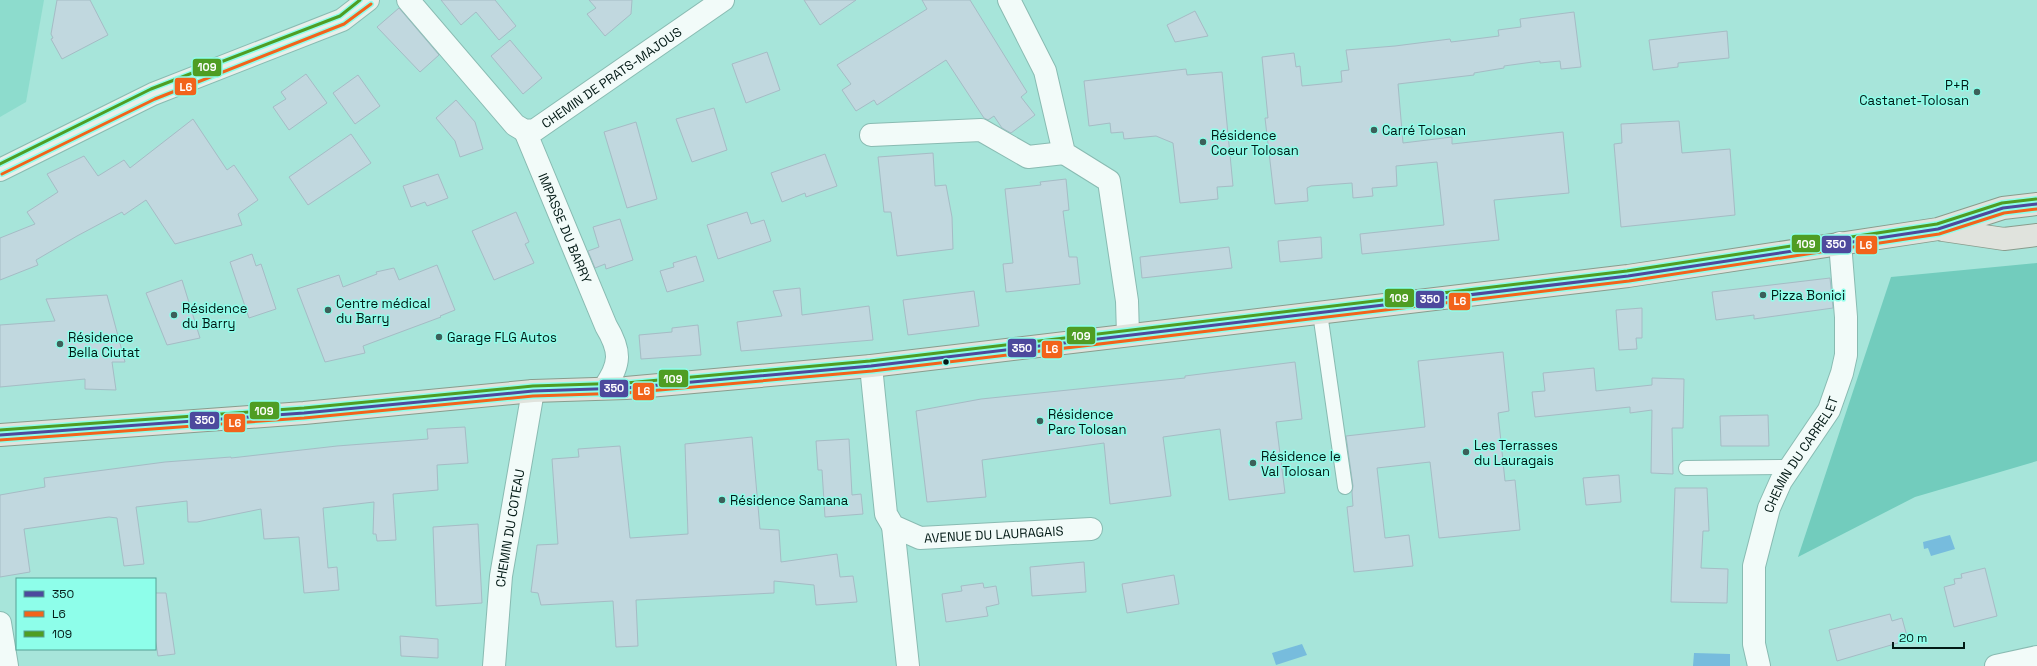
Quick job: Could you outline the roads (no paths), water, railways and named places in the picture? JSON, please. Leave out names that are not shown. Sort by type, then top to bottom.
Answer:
[{"type":"main road","points":[[0,435],[304,412],[533,391],[626,388],[871,366],[1628,276],[1938,229],[2003,208],[2037,204]]},
{"type":"main road","points":[[1938,229],[2004,239],[2037,235]]},
{"type":"street","points":[[0,170],[153,94],[342,20],[368,0]]},
{"type":"street","name":"CHEMIN DE PRATS-MAJOUS","points":[[408,0],[515,125],[524,130],[535,130],[723,0]]},
{"type":"street","points":[[1009,0],[1045,71],[1064,153]]},
{"type":"street","name":"IMPASSE DU BARRY","points":[[524,130],[606,326],[614,341],[618,363],[614,373],[604,388]]},
{"type":"street","points":[[871,135],[981,130],[1028,157],[1064,153],[1109,181],[1127,301],[1128,335]]},
{"type":"street","name":"CHEMIN DU CARRELET","points":[[1759,666],[1754,644],[1754,566],[1769,508],[1781,481],[1829,410],[1842,373],[1846,355],[1846,317],[1840,243]]},
{"type":"street","points":[[871,366],[886,514],[893,526],[908,666]]},
{"type":"street","name":"CHEMIN DU COTEAU","points":[[494,666],[502,576],[533,391]]},
{"type":"street","name":"AVENUE DU LAURAGAIS","points":[[893,526],[920,538],[1091,529]]},
{"type":"street","points":[[0,623],[7,666]]},
{"type":"street","points":[[1996,666],[2037,657]]},
{"type":"lane","points":[[1320,313],[1345,487]]},
{"type":"lane","points":[[1686,468],[1791,467]]},
{"type":"water","points":[[1950,535],[1955,549],[1931,556],[1928,548],[1924,549],[1923,542]]},
{"type":"water","points":[[1302,644],[1307,655],[1276,665],[1272,653]]},
{"type":"water","points":[[1694,653],[1730,654],[1730,666],[1693,666]]},
{"type":"place","name":"P+R Castanet-Tolosan","points":[[1977,92]]},
{"type":"place","name":"Carré Tolosan","points":[[1374,130]]},
{"type":"place","name":"Résidence Coeur Tolosan","points":[[1203,142]]},
{"type":"place","name":"Pizza Bonici","points":[[1763,295]]},
{"type":"place","name":"Centre médical du Barry","points":[[328,310]]},
{"type":"place","name":"Résidence du Barry","points":[[174,315]]},
{"type":"place","name":"Garage FLG Autos","points":[[439,337]]},
{"type":"place","name":"Résidence Bella Ciutat","points":[[60,344]]},
{"type":"place","name":"Résidence Parc Tolosan","points":[[1040,421]]},
{"type":"place","name":"Les Terrasses du Lauragais","points":[[1466,452]]},
{"type":"place","name":"Résidence le Val Tolosan","points":[[1253,463]]},
{"type":"place","name":"Résidence Samana","points":[[722,500]]}]
